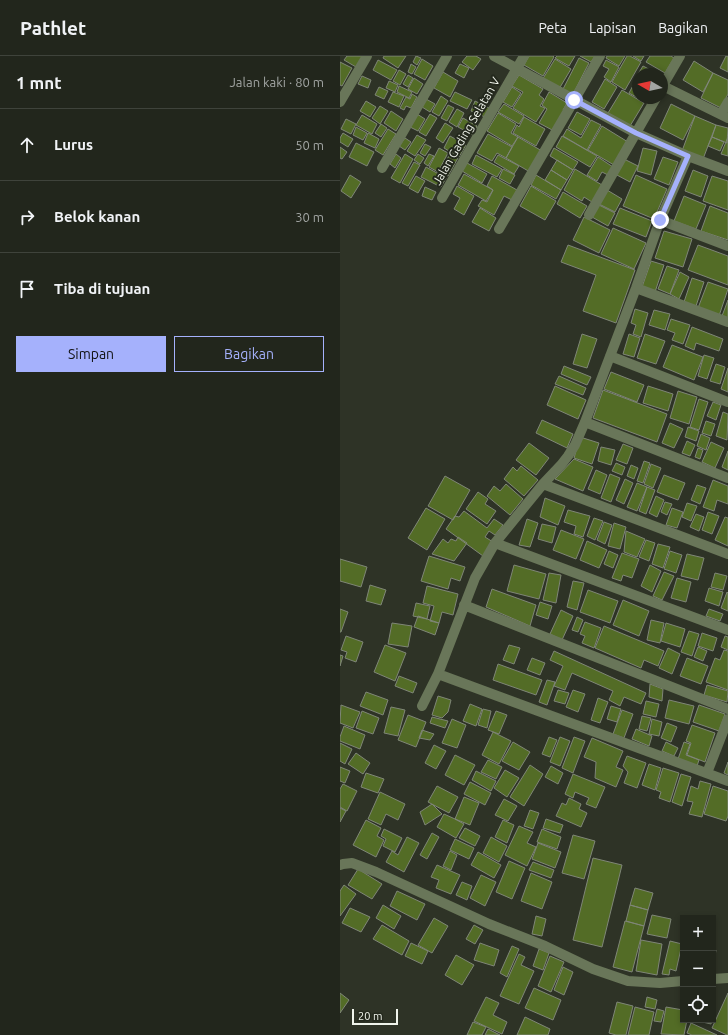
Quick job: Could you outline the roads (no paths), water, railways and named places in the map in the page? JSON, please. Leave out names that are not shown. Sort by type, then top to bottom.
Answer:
[{"type":"street","points":[[340,102],[367,56]]},
{"type":"street","points":[[382,168],[447,56]]},
{"type":"street","points":[[494,56],[636,133],[688,156],[728,171]]},
{"type":"street","name":"Jalan Gading Selatan V","points":[[442,198],[524,56]]},
{"type":"street","points":[[499,229],[600,56]]},
{"type":"street","points":[[668,77],[680,56]]},
{"type":"street","points":[[668,90],[724,116],[728,102]]},
{"type":"street","points":[[589,215],[653,104]]},
{"type":"street","points":[[422,706],[438,674],[475,578],[495,543],[568,456],[585,422],[660,220],[688,156]]},
{"type":"street","points":[[660,220],[728,246]]},
{"type":"street","points":[[636,288],[728,322]]},
{"type":"street","points":[[610,356],[728,402]]},
{"type":"street","points":[[585,422],[728,478]]},
{"type":"street","points":[[543,484],[728,554]]},
{"type":"street","points":[[495,543],[728,630]]},
{"type":"street","points":[[464,605],[728,709]]},
{"type":"street","points":[[438,674],[728,781]]},
{"type":"street","points":[[707,773],[728,719]]},
{"type":"street","points":[[340,866],[343,864],[352,863],[376,872],[489,924],[545,946],[593,969],[628,981],[660,983],[680,981]]},
{"type":"street","points":[[716,979],[728,978]]}]
